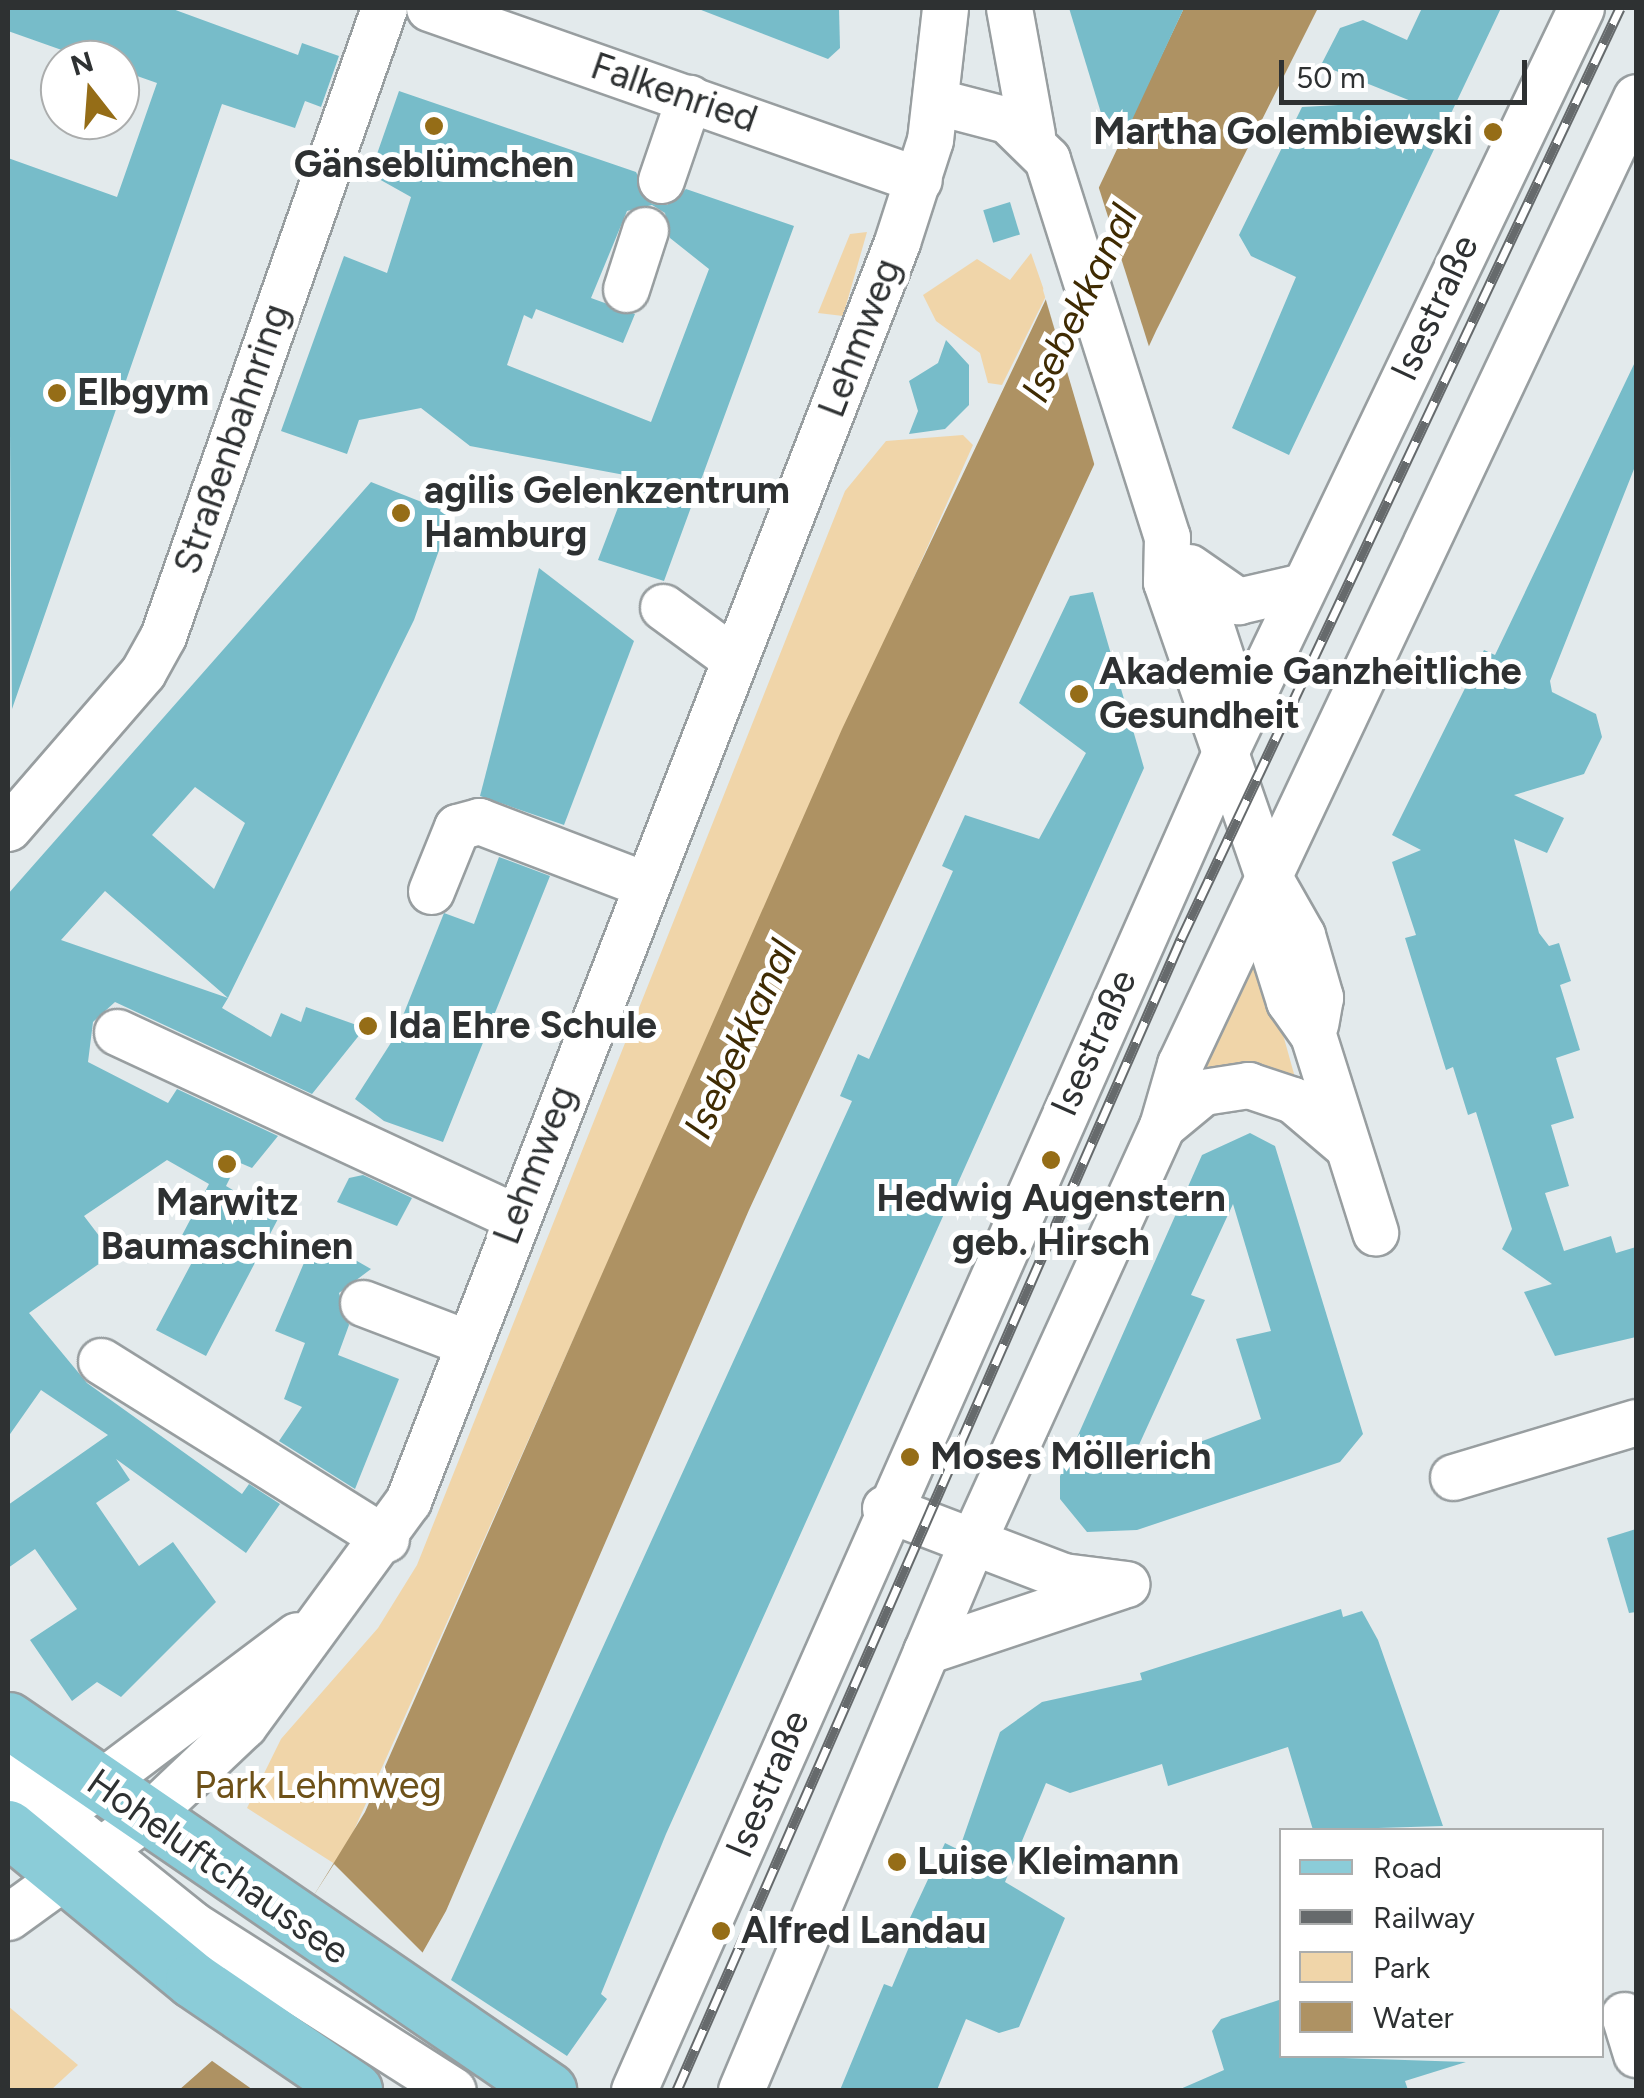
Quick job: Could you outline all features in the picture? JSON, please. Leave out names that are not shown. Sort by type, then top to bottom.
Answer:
[{"type":"main road","name":"Hoheluftchaussee","points":[[8,1720],[39,1825],[82,1865],[232,1979],[354,2090]]},
{"type":"main road","name":"Hoheluftchaussee","points":[[39,1825],[149,1815],[282,1910],[413,2036],[548,2090]]},
{"type":"street","name":"Straßenbahnring","points":[[8,828],[143,672],[163,636],[384,8]]},
{"type":"street","name":"Falkenried","points":[[429,8],[919,180]]},
{"type":"street","name":"Lehmweg","points":[[8,1917],[149,1815],[244,1725],[386,1539],[468,1342],[641,883],[734,659],[919,180],[938,102],[945,8]]},
{"type":"street","points":[[1009,8],[1032,135],[1061,198],[1138,444],[1180,555],[1238,601],[1304,586]]},
{"type":"street","name":"Isestraße","points":[[634,2090],[885,1508],[1228,746],[1581,8]]},
{"type":"street","points":[[661,180],[689,98]]},
{"type":"street","points":[[938,102],[1032,135]]},
{"type":"street","points":[[741,2090],[971,1545],[1162,1126],[1180,1064],[1633,112]]},
{"type":"street","points":[[626,289],[645,230]]},
{"type":"street","points":[[1180,555],[1166,582],[1228,746],[1269,879],[1302,935],[1320,997],[1313,1035],[1374,1232]]},
{"type":"street","points":[[663,607],[734,659]]},
{"type":"street","points":[[430,892],[457,827],[479,821],[641,883]]},
{"type":"street","points":[[116,1032],[516,1217]]},
{"type":"street","points":[[1162,1126],[1203,1092],[1248,1085],[1293,1100],[1348,1146]]},
{"type":"street","points":[[363,1302],[468,1342]]},
{"type":"street","points":[[101,1361],[386,1539]]},
{"type":"street","points":[[1453,1477],[1636,1422]]},
{"type":"street","points":[[885,1508],[971,1545],[1062,1576],[1126,1584],[926,1651]]},
{"type":"street","name":"Lehmweg","points":[[39,1825],[337,1604]]},
{"type":"street","points":[[8,1776],[39,1825]]},
{"type":"street","points":[[232,1979],[413,2036],[453,2090]]},
{"type":"green space","points":[[867,232],[843,316],[818,313],[850,234]]},
{"type":"green space","points":[[1031,253],[1046,296],[1002,385],[988,383],[980,353],[936,321],[923,295],[977,259],[1010,280]]},
{"type":"green space","name":"Park Lehmweg","points":[[963,435],[973,445],[338,1866],[247,1808],[281,1739],[378,1628],[417,1565],[845,491],[886,441]]},
{"type":"green space","points":[[1256,938],[1296,1081],[1200,1070]]},
{"type":"green space","points":[[8,2006],[78,2065],[51,2090],[8,2090]]},
{"type":"water","name":"Isebekkanal","points":[[1184,8],[1318,8],[1156,331],[749,1210],[446,1911],[345,2090],[179,2090],[213,2060],[365,1812],[842,729]]},
{"type":"pier","points":[[1097,182],[1151,353],[1096,470],[1043,290]]},
{"type":"pier","points":[[334,1864],[426,1956],[351,2090],[253,2090],[208,2058]]},
{"type":"building","points":[[8,8],[170,8],[298,55],[302,43],[339,56],[321,107],[305,101],[295,128],[222,104],[12,709],[8,158],[117,197],[157,83],[140,77],[140,40],[40,42],[8,31]]},
{"type":"building","points":[[696,8],[839,8],[840,48],[828,59]]},
{"type":"building","points":[[1069,8],[1184,8],[1125,135],[1108,136]]},
{"type":"building","points":[[1422,8],[1501,8],[1289,455],[1232,428],[1296,277],[1251,256],[1239,235],[1302,107],[1411,101],[1321,65],[1340,28],[1363,20],[1407,40]]},
{"type":"building","points":[[399,91],[636,172],[652,204],[667,205],[686,189],[794,226],[664,581],[598,560],[630,476],[470,446],[421,408],[359,420],[347,454],[281,431],[344,256],[387,273],[411,197],[370,174]],"holes":[[[652,205],[665,213],[670,238],[709,269],[651,422],[507,365],[524,315],[532,319],[536,309],[623,343],[635,314],[591,298],[627,211]]]},
{"type":"building","points":[[1010,202],[1020,235],[993,243],[983,210]]},
{"type":"building","points":[[946,340],[969,365],[969,405],[945,429],[909,434],[918,411],[909,381],[938,363]]},
{"type":"building","points":[[1636,360],[1636,464],[1550,681],[1552,692],[1596,714],[1602,737],[1584,774],[1514,795],[1564,818],[1547,853],[1514,839],[1539,933],[1549,946],[1559,943],[1571,981],[1560,985],[1580,1050],[1556,1058],[1574,1118],[1551,1125],[1569,1186],[1545,1193],[1564,1251],[1611,1236],[1616,1253],[1636,1247],[1636,1337],[1555,1356],[1524,1292],[1552,1284],[1502,1249],[1512,1229],[1476,1112],[1468,1115],[1453,1067],[1446,1070],[1405,938],[1416,935],[1392,862],[1421,850],[1392,835],[1484,650],[1495,655]]},
{"type":"building","points":[[371,482],[452,514],[414,620],[228,998],[222,1008],[271,1037],[281,1013],[301,1022],[306,1007],[365,1028],[312,1094],[115,1002],[93,1022],[88,1062],[168,1103],[177,1089],[278,1136],[252,1168],[238,1162],[226,1186],[279,1217],[206,1356],[156,1330],[198,1251],[179,1241],[209,1184],[167,1160],[84,1216],[113,1254],[29,1313],[87,1383],[242,1494],[249,1484],[280,1504],[246,1553],[116,1459],[130,1480],[96,1503],[139,1566],[173,1542],[216,1602],[121,1697],[97,1682],[72,1701],[30,1640],[77,1609],[35,1549],[8,1568],[8,1505],[108,1435],[41,1390],[8,1437],[8,894]],"holes":[[[195,787],[245,823],[214,889],[152,835]],[[105,891],[228,998],[61,940]]]},
{"type":"building","points":[[539,568],[634,641],[564,825],[480,796]]},
{"type":"building","points":[[1093,592],[1144,768],[666,1834],[601,1994],[607,1999],[567,2056],[451,1980],[852,1101],[840,1096],[858,1054],[869,1059],[953,871],[942,866],[965,815],[1039,839],[1086,753],[1019,703],[1070,596]]},
{"type":"building","points":[[499,857],[550,876],[443,1142],[384,1121],[355,1099],[394,1038],[444,913],[474,924]]},
{"type":"building","points":[[1250,1133],[1275,1146],[1363,1434],[1340,1462],[1137,1530],[1087,1532],[1060,1499],[1060,1476],[1202,1155]],"holes":[[[1233,1204],[1271,1331],[1236,1339],[1261,1419],[1128,1469],[1205,1300],[1191,1295]]]},
{"type":"building","points":[[363,1175],[412,1198],[397,1226],[337,1202],[349,1178]]},
{"type":"building","points":[[315,1237],[371,1269],[339,1293],[349,1325],[338,1355],[399,1379],[355,1489],[279,1441],[302,1407],[284,1399],[305,1343],[275,1331]]},
{"type":"building","points":[[1636,1529],[1636,1612],[1629,1613],[1607,1538]]},
{"type":"building","points":[[1341,1609],[1343,1617],[1362,1611],[1378,1640],[1443,1826],[1312,1828],[1288,1747],[1168,1786],[1162,1764],[1070,1793],[1046,1783],[1005,1882],[1065,1918],[1019,2027],[999,2033],[966,2019],[937,2090],[840,2090],[884,1984],[892,1987],[912,1940],[902,1935],[945,1843],[959,1850],[1000,1732],[1042,1702],[1142,1680],[1140,1673]]},
{"type":"building","points":[[1279,2000],[1279,2058],[1466,2062],[1405,2081],[1408,2090],[1178,2090],[1224,2070],[1212,2031],[1221,2019]]},
{"type":"railway","points":[[677,2090],[1181,939],[1620,8]]},
{"type":"place","name":"Gänseblümchen","points":[[434,126]]},
{"type":"place","name":"Martha Golembiewski","points":[[1493,132]]},
{"type":"place","name":"Elbgym","points":[[57,393]]},
{"type":"place","name":"agilis Gelenkzentrum Hamburg","points":[[401,513]]},
{"type":"place","name":"Akademie Ganzheitliche Gesundheit","points":[[1079,694]]},
{"type":"place","name":"Ida Ehre Schule","points":[[368,1026]]},
{"type":"place","name":"Hedwig Augenstern geb. Hirsch","points":[[1051,1160]]},
{"type":"place","name":"Marwitz Baumaschinen","points":[[227,1164]]},
{"type":"place","name":"Moses Möllerich","points":[[910,1457]]},
{"type":"place","name":"Luise Kleimann","points":[[897,1862]]},
{"type":"place","name":"Alfred Landau","points":[[721,1931]]}]
